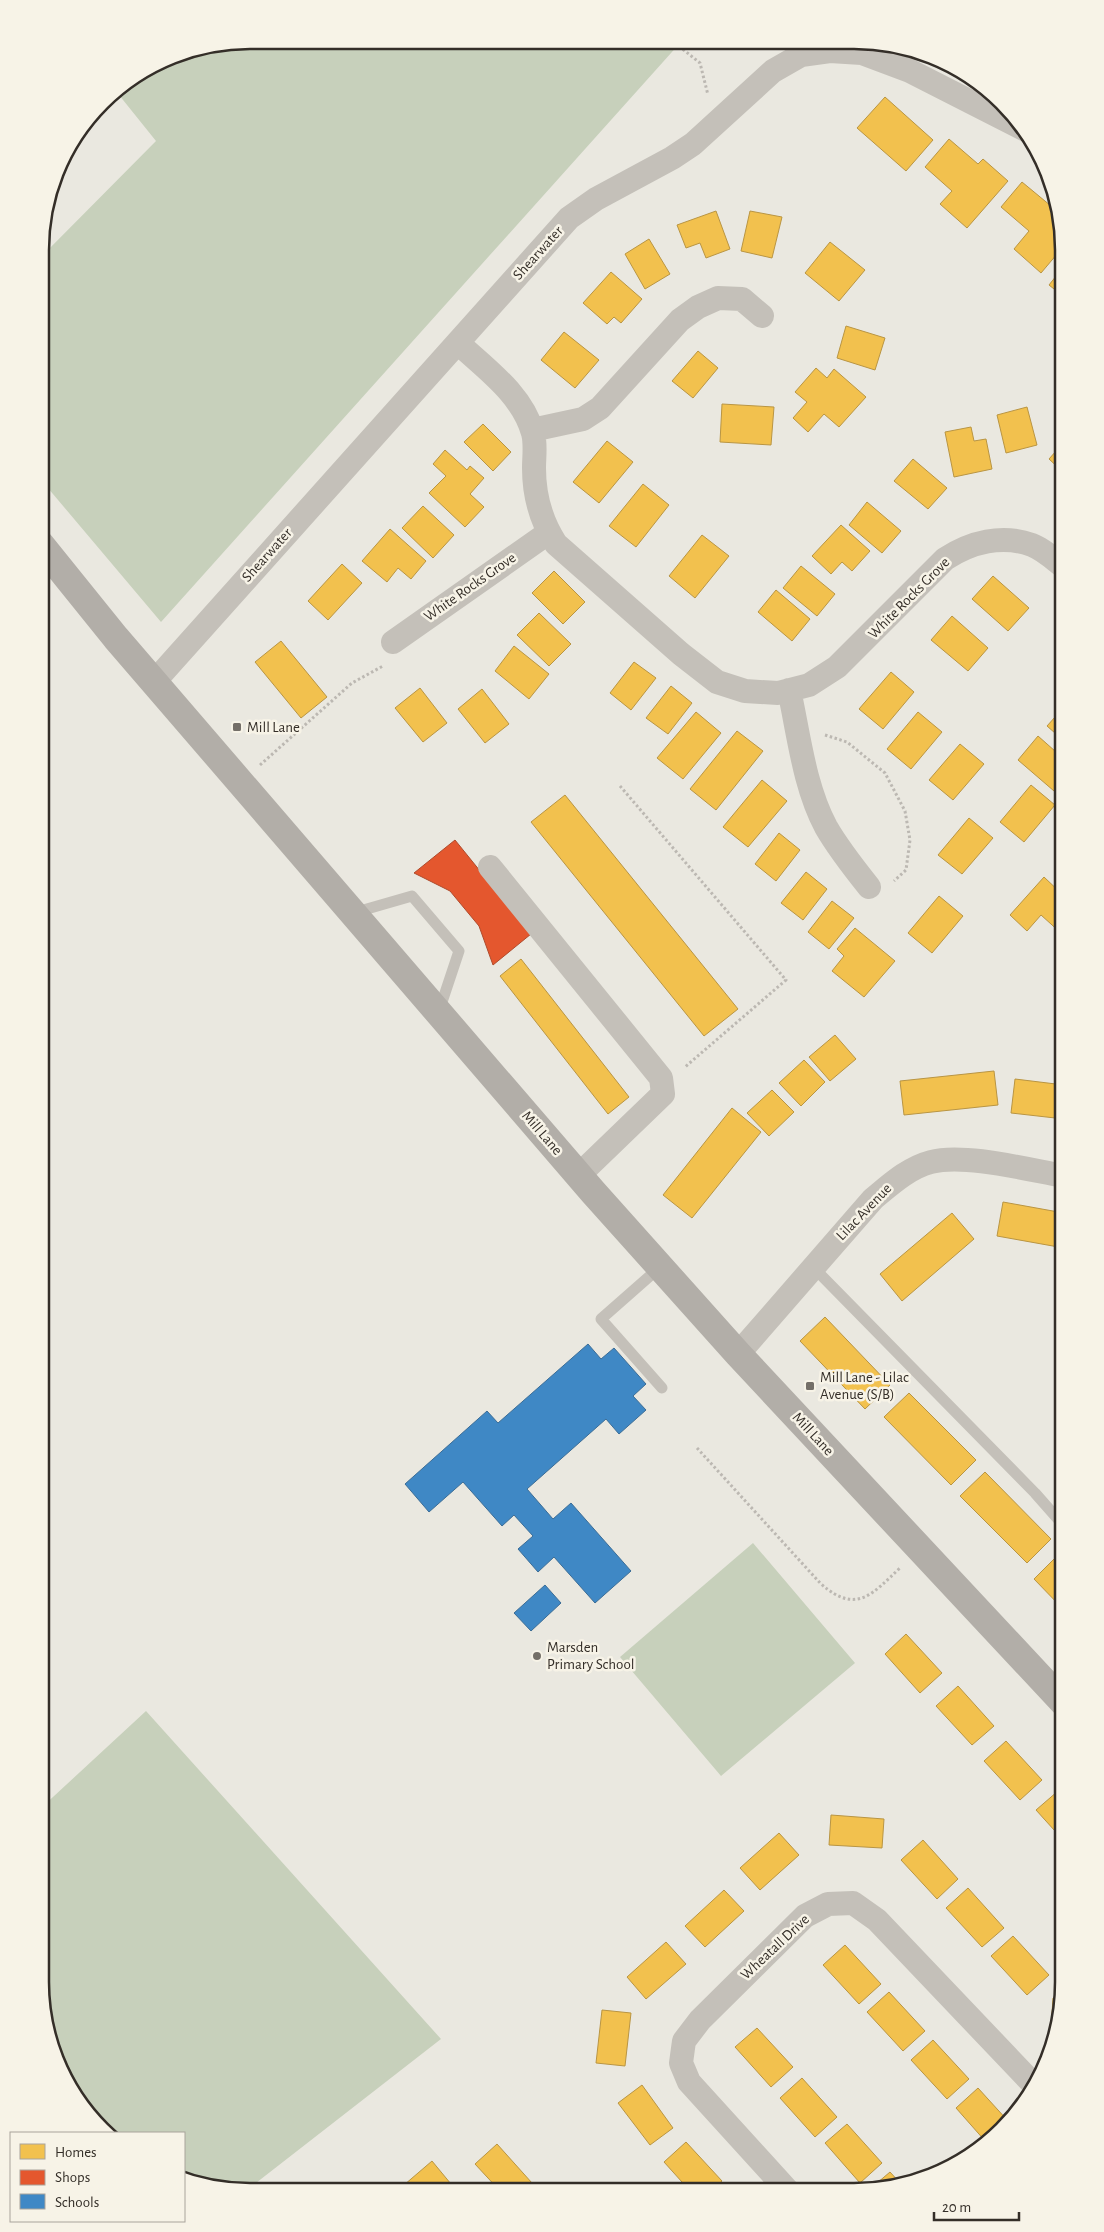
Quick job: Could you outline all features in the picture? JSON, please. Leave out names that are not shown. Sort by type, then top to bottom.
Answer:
[{"type":"main road","name":"Mill Lane","points":[[49,554],[154,682],[660,1267],[738,1354],[1055,1693]]},
{"type":"street","name":"Shearwater","points":[[154,682],[569,218],[596,199],[672,158],[693,144],[773,71],[801,55],[830,51],[862,53],[910,71],[1008,121]]},
{"type":"street","points":[[532,430],[583,419],[600,408],[680,320],[698,307],[718,298],[742,299],[762,316]]},
{"type":"street","name":"White Rocks Grove","points":[[458,343],[516,399],[526,414],[532,430],[538,505],[548,532],[556,544],[681,654],[717,682],[745,691],[778,693],[809,684],[837,667],[946,559],[960,549],[977,543],[1014,541],[1033,545],[1055,561]]},
{"type":"street","name":"White Rocks Grove","points":[[392,642],[548,532]]},
{"type":"street","points":[[789,690],[807,777],[825,825],[846,858],[869,886]]},
{"type":"street","points":[[490,867],[661,1078],[663,1094],[579,1175]]},
{"type":"street","name":"Lilac Avenue","points":[[738,1354],[873,1200],[898,1177],[931,1162],[969,1160],[1055,1174]]},
{"type":"street","name":"Wheatall Drive","points":[[781,2183],[689,2082],[681,2063],[684,2041],[707,2013],[805,1916],[828,1904],[853,1903],[877,1920],[1029,2081]]},
{"type":"lane","points":[[353,913],[412,896],[459,951],[438,1012]]},
{"type":"lane","points":[[660,1267],[601,1319],[662,1388]]},
{"type":"lane","points":[[814,1267],[1055,1516]]},
{"type":"path","points":[[682,49],[700,63],[716,122]]},
{"type":"path","points":[[254,770],[352,683],[387,664],[392,642]]},
{"type":"path","points":[[797,727],[847,742],[885,773],[906,810],[910,840],[906,870],[884,889],[869,886]]},
{"type":"path","points":[[620,786],[786,980],[663,1085]]},
{"type":"path","points":[[697,1448],[821,1584],[834,1595],[860,1600],[874,1592],[920,1550]]},
{"type":"green space","points":[[675,49],[161,622],[49,489],[49,249],[156,141],[120,96],[149,76],[173,64],[185,59],[224,50]]},
{"type":"green space","points":[[753,1543],[855,1663],[721,1776],[620,1657]]},
{"type":"green space","points":[[146,1711],[441,2039],[256,2183],[224,2182],[185,2173],[185,2132],[116,2132],[90,2104],[76,2083],[59,2047],[50,2008],[49,1801]]},
{"type":"building: Homes","points":[[885,97],[933,140],[906,171],[857,128]]},
{"type":"building: Homes","points":[[949,139],[978,164],[983,159],[1008,181],[967,228],[940,204],[952,191],[925,167]]},
{"type":"building: Homes","points":[[1022,182],[1050,205],[1054,224],[1055,256],[1041,273],[1014,249],[1029,231],[1001,207]]},
{"type":"building: Homes","points":[[716,211],[730,249],[706,258],[700,243],[686,248],[677,225]]},
{"type":"building: Homes","points":[[750,211],[782,217],[772,258],[741,251]]},
{"type":"building: Homes","points":[[649,239],[670,274],[645,289],[625,254]]},
{"type":"building: Homes","points":[[830,242],[865,270],[839,301],[805,273]]},
{"type":"building: Homes","points":[[611,272],[642,299],[621,323],[614,317],[607,324],[583,303]]},
{"type":"building: Homes","points":[[1055,277],[1055,290],[1049,285]]},
{"type":"building: Homes","points":[[846,326],[885,338],[875,370],[837,358]]},
{"type":"building: Homes","points":[[564,332],[599,360],[575,388],[541,360]]},
{"type":"building: Homes","points":[[698,351],[718,368],[693,398],[672,381]]},
{"type":"building: Homes","points":[[816,368],[827,378],[834,369],[866,397],[839,427],[824,414],[808,432],[793,418],[807,402],[795,392]]},
{"type":"building: Homes","points":[[722,404],[774,407],[771,445],[720,442]]},
{"type":"building: Homes","points":[[1027,407],[1037,445],[1006,453],[997,415]]},
{"type":"building: Homes","points":[[483,424],[511,452],[493,471],[464,442]]},
{"type":"building: Homes","points":[[971,427],[974,441],[986,439],[992,469],[954,477],[945,432]]},
{"type":"building: Homes","points":[[607,441],[633,462],[599,503],[573,482]]},
{"type":"building: Homes","points":[[445,450],[467,470],[470,466],[484,478],[470,494],[484,507],[465,527],[429,493],[446,476],[433,464]]},
{"type":"building: Homes","points":[[1055,452],[1055,465],[1049,459]]},
{"type":"building: Homes","points":[[913,459],[947,488],[928,509],[894,481]]},
{"type":"building: Homes","points":[[643,484],[669,505],[636,547],[609,526]]},
{"type":"building: Homes","points":[[867,502],[901,531],[882,553],[849,525]]},
{"type":"building: Homes","points":[[423,506],[454,535],[433,558],[402,528]]},
{"type":"building: Homes","points":[[841,525],[870,551],[852,571],[842,562],[831,574],[812,556]]},
{"type":"building: Homes","points":[[390,529],[426,561],[411,579],[398,568],[387,582],[362,561]]},
{"type":"building: Homes","points":[[702,535],[729,556],[695,598],[669,576]]},
{"type":"building: Homes","points":[[342,564],[362,583],[328,620],[308,601]]},
{"type":"building: Homes","points":[[801,566],[835,594],[817,616],[783,588]]},
{"type":"building: Homes","points":[[554,571],[585,602],[563,624],[532,593]]},
{"type":"building: Homes","points":[[993,576],[1029,608],[1008,631],[972,599]]},
{"type":"building: Homes","points":[[776,590],[810,619],[792,641],[758,612]]},
{"type":"building: Homes","points":[[539,613],[571,644],[549,666],[517,635]]},
{"type":"building: Homes","points":[[952,616],[988,648],[968,671],[931,640]]},
{"type":"building: Homes","points":[[281,641],[327,697],[301,718],[255,662]]},
{"type":"building: Homes","points":[[514,646],[549,674],[529,699],[495,671]]},
{"type":"building: Homes","points":[[634,662],[656,678],[631,710],[610,693]]},
{"type":"building: Homes","points":[[891,672],[914,692],[883,729],[859,709]]},
{"type":"building: Homes","points":[[671,686],[692,703],[668,734],[646,718]]},
{"type":"building: Homes","points":[[420,688],[447,723],[423,742],[395,708]]},
{"type":"building: Homes","points":[[482,689],[509,724],[485,743],[458,709]]},
{"type":"building: Homes","points":[[696,712],[721,733],[683,779],[657,758]]},
{"type":"building: Homes","points":[[918,712],[942,732],[911,769],[887,749]]},
{"type":"building: Homes","points":[[1055,717],[1055,733],[1047,726]]},
{"type":"building: Homes","points":[[737,731],[763,751],[716,810],[690,789]]},
{"type":"building: Homes","points":[[1038,736],[1055,751],[1055,790],[1054,791],[1018,760]]},
{"type":"building: Homes","points":[[960,744],[984,764],[953,800],[929,780]]},
{"type":"building: Homes","points":[[762,780],[787,801],[748,847],[723,827]]},
{"type":"building: Homes","points":[[1031,785],[1055,805],[1024,842],[1000,822]]},
{"type":"building: Homes","points":[[565,795],[738,1009],[704,1036],[531,822]]},
{"type":"building: Homes","points":[[969,818],[993,838],[962,874],[938,855]]},
{"type":"building: Homes","points":[[779,833],[800,850],[776,881],[755,864]]},
{"type":"building: Homes","points":[[806,872],[827,889],[803,920],[781,903]]},
{"type":"building: Homes","points":[[1044,877],[1055,887],[1055,928],[1041,915],[1027,931],[1010,915]]},
{"type":"building: Homes","points":[[939,896],[963,916],[932,953],[908,933]]},
{"type":"building: Homes","points":[[832,901],[854,918],[829,949],[808,932]]},
{"type":"building: Homes","points":[[855,928],[895,961],[864,997],[832,971],[844,956],[837,949]]},
{"type":"building: Homes","points":[[521,959],[629,1097],[608,1114],[500,976]]},
{"type":"building: Homes","points":[[835,1035],[856,1059],[830,1081],[809,1057]]},
{"type":"building: Homes","points":[[804,1060],[825,1082],[801,1106],[779,1083]]},
{"type":"building: Homes","points":[[994,1071],[998,1105],[904,1115],[900,1081]]},
{"type":"building: Homes","points":[[1015,1079],[1055,1084],[1055,1118],[1011,1113]]},
{"type":"building: Homes","points":[[772,1090],[794,1112],[769,1136],[747,1113]]},
{"type":"building: Homes","points":[[732,1108],[761,1132],[692,1218],[663,1195]]},
{"type":"building: Homes","points":[[1003,1202],[1055,1211],[1055,1246],[997,1236]]},
{"type":"building: Homes","points":[[952,1213],[974,1239],[902,1301],[880,1274]]},
{"type":"building: Homes","points":[[825,1317],[890,1385],[865,1409],[800,1341]]},
{"type":"building: Homes","points":[[909,1393],[976,1460],[951,1485],[884,1417]]},
{"type":"building: Homes","points":[[985,1472],[1051,1539],[1027,1563],[960,1496]]},
{"type":"building: Homes","points":[[1055,1558],[1055,1601],[1034,1579]]},
{"type":"building: Homes","points":[[906,1634],[942,1673],[920,1693],[885,1654]]},
{"type":"building: Homes","points":[[958,1686],[994,1726],[972,1745],[936,1706]]},
{"type":"building: Homes","points":[[1006,1741],[1042,1780],[1020,1800],[984,1761]]},
{"type":"building: Homes","points":[[1055,1794],[1055,1831],[1036,1810]]},
{"type":"building: Homes","points":[[831,1815],[884,1819],[882,1848],[829,1845]]},
{"type":"building: Homes","points":[[779,1833],[799,1855],[760,1890],[740,1868]]},
{"type":"building: Homes","points":[[923,1840],[958,1879],[937,1899],[901,1860]]},
{"type":"building: Homes","points":[[968,1888],[1004,1928],[982,1947],[946,1908]]},
{"type":"building: Homes","points":[[724,1890],[744,1911],[705,1947],[685,1926]]},
{"type":"building: Homes","points":[[1013,1936],[1049,1975],[1027,1995],[991,1956]]},
{"type":"building: Homes","points":[[666,1942],[686,1964],[646,1999],[627,1977]]},
{"type":"building: Homes","points":[[845,1945],[881,1984],[859,2004],[823,1965]]},
{"type":"building: Homes","points":[[889,1992],[925,2031],[903,2051],[867,2012]]},
{"type":"building: Homes","points":[[1053,1998],[1055,1998],[1054,2008],[1052,2018]]},
{"type":"building: Homes","points":[[602,2010],[631,2013],[625,2066],[596,2063]]},
{"type":"building: Homes","points":[[757,2028],[793,2067],[771,2087],[735,2047]]},
{"type":"building: Homes","points":[[933,2040],[969,2079],[947,2099],[911,2060]]},
{"type":"building: Homes","points":[[802,2078],[837,2117],[815,2137],[780,2098]]},
{"type":"building: Homes","points":[[642,2085],[673,2128],[650,2145],[618,2103]]},
{"type":"building: Homes","points":[[978,2088],[1004,2116],[982,2137],[956,2108]]},
{"type":"building: Homes","points":[[847,2124],[882,2163],[860,2183],[825,2143]]},
{"type":"building: Homes","points":[[686,2142],[722,2181],[720,2183],[683,2183],[664,2162]]},
{"type":"building: Homes","points":[[497,2144],[532,2183],[493,2183],[475,2164]]},
{"type":"building: Homes","points":[[432,2161],[450,2183],[406,2183]]},
{"type":"building: Homes","points":[[890,2172],[896,2178],[880,2182],[878,2182]]},
{"type":"building: Shops","points":[[455,840],[531,934],[493,965],[479,926],[450,891],[414,873]]},
{"type":"building: Schools","points":[[588,1344],[601,1359],[614,1348],[646,1384],[633,1396],[646,1410],[619,1434],[606,1419],[527,1489],[553,1519],[571,1503],[631,1571],[595,1603],[554,1557],[538,1572],[518,1549],[533,1536],[514,1515],[502,1526],[463,1482],[429,1512],[405,1484],[487,1411],[498,1423]]},
{"type":"building: Schools","points":[[545,1585],[561,1603],[531,1631],[514,1613]]},
{"type":"place","name":"Mill Lane","points":[[237,727]]},
{"type":"place","name":"Mill Lane - Lilac Avenue (S/B)","points":[[810,1386]]},
{"type":"place","name":"Marsden Primary School","points":[[537,1656]]}]
